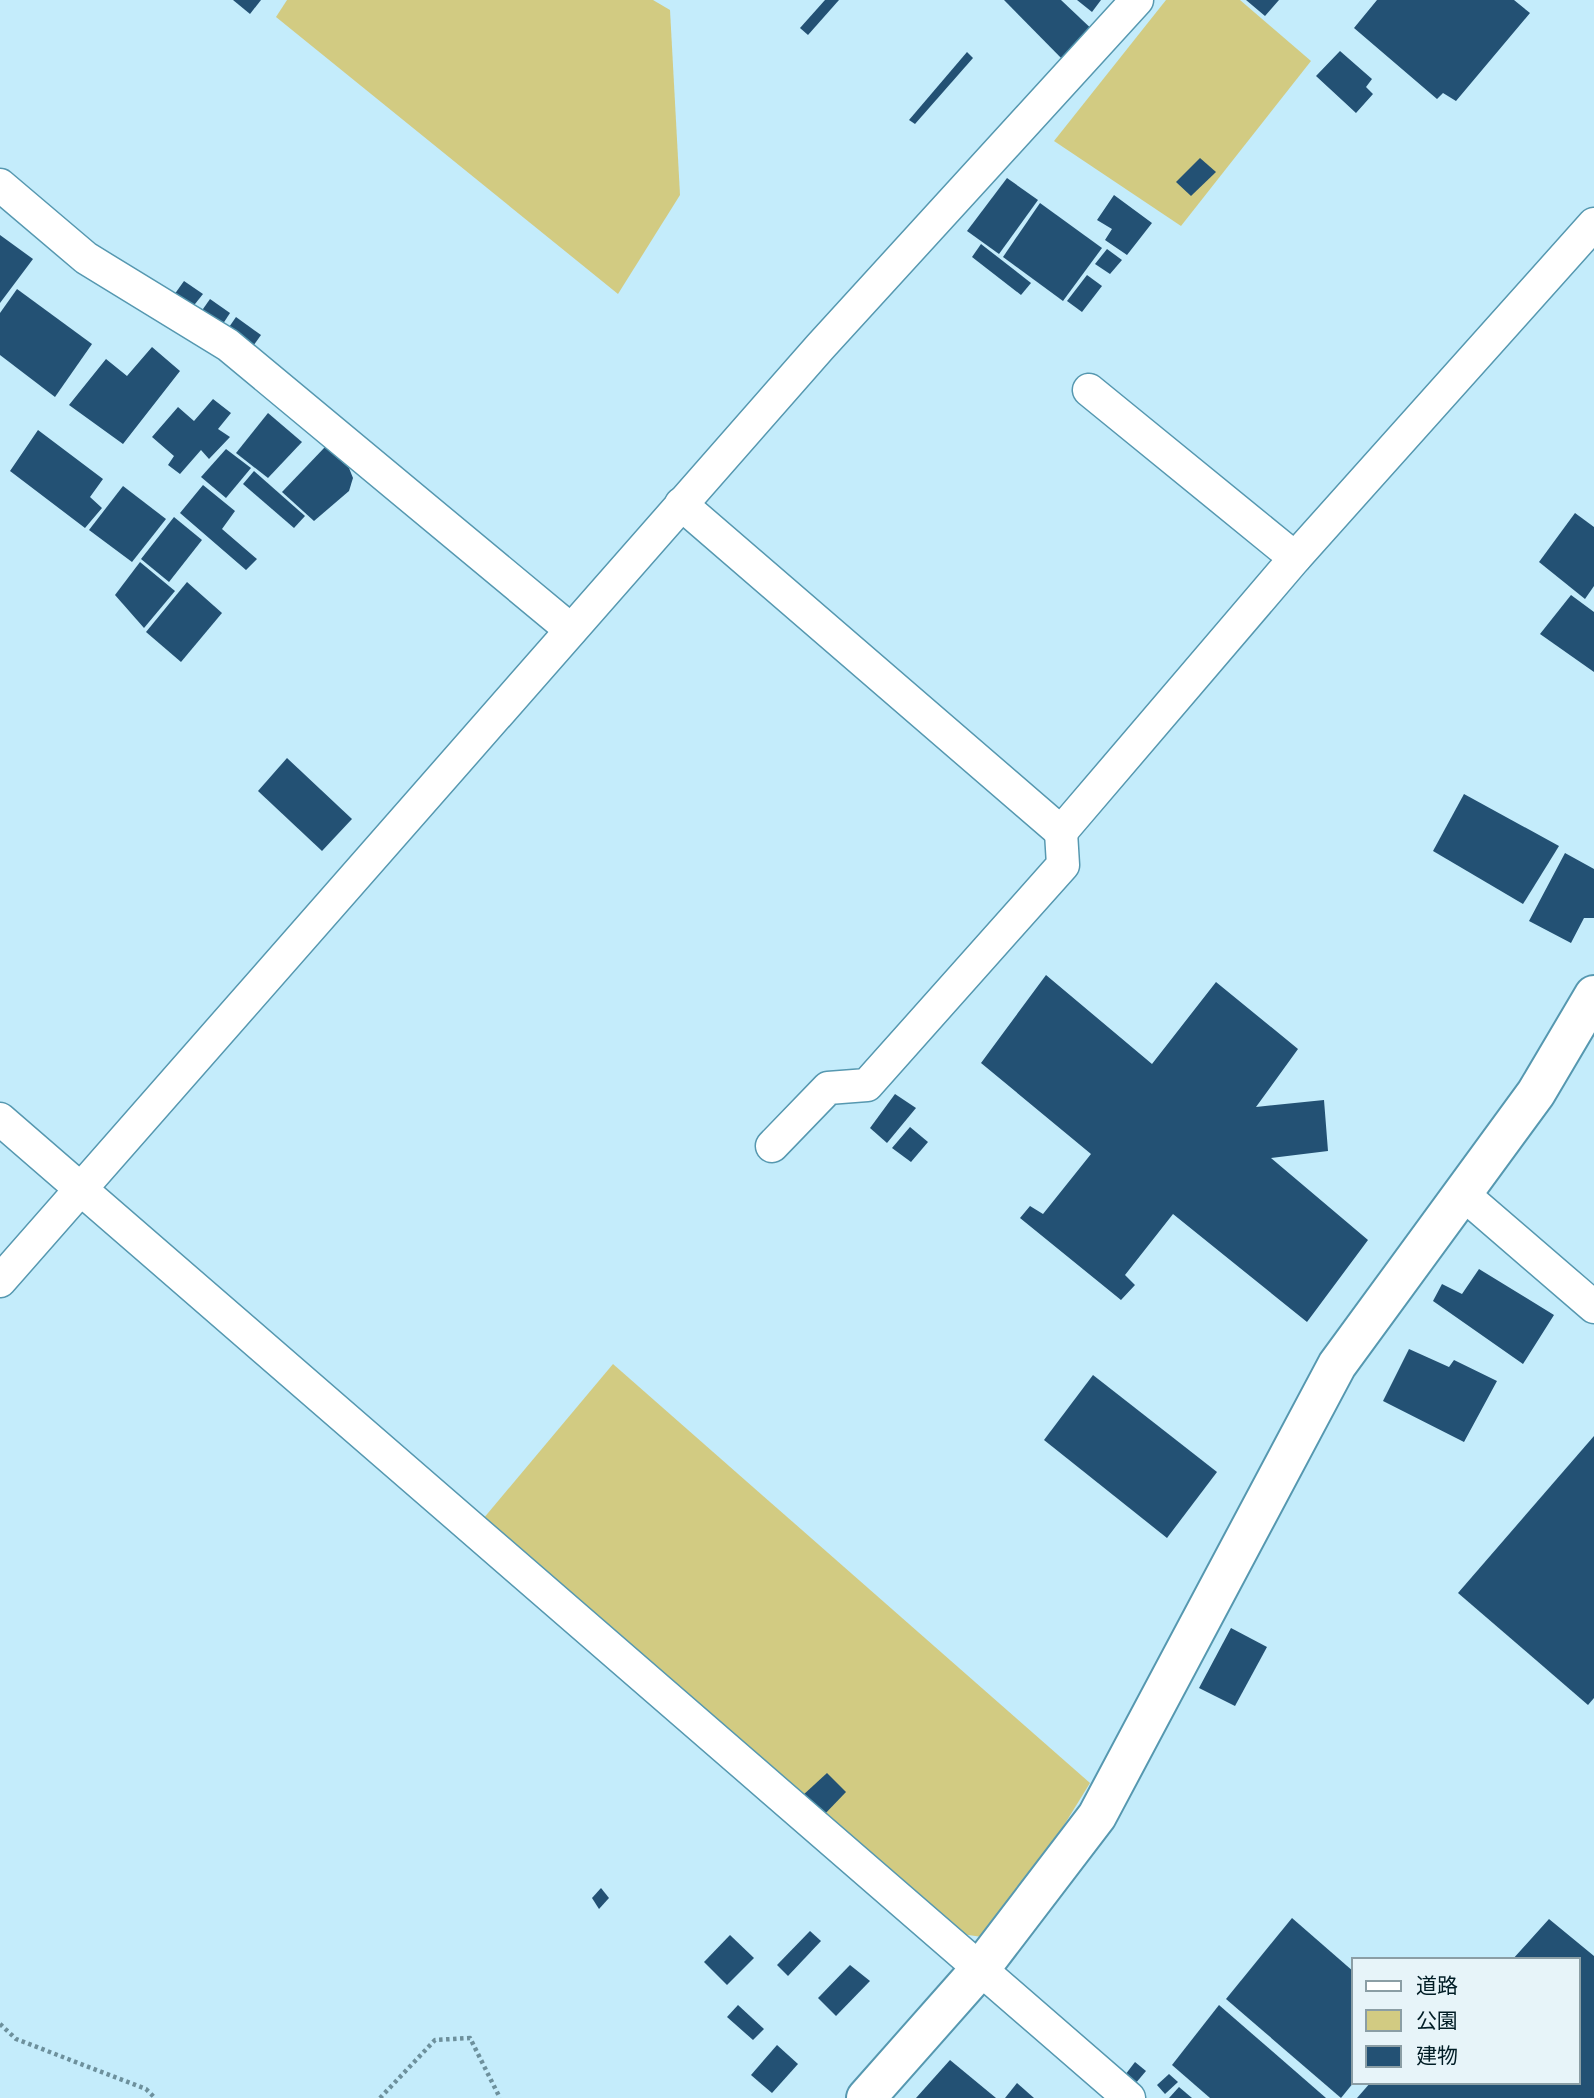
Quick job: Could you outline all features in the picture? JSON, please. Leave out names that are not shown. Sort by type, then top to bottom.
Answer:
[{"type":"street","points":[[0,1281],[820,347],[1137,0]]},
{"type":"street","points":[[0,185],[86,258],[229,345],[571,630]]},
{"type":"street","points":[[772,1146],[828,1088],[867,1085],[1063,865],[1061,832],[1295,558],[1594,224]]},
{"type":"street","points":[[1089,390],[1295,558]]},
{"type":"street","points":[[681,504],[1061,832]]},
{"type":"street","points":[[866,2098],[981,1968],[1097,1816],[1337,1365],[1536,1093],[1594,995]]},
{"type":"street","points":[[0,1119],[1129,2098]]},
{"type":"street","points":[[1463,1194],[1594,1307]]},
{"type":"path","points":[[0,2024],[16,2039],[146,2089],[155,2098]]},
{"type":"path","points":[[380,2098],[435,2039],[470,2038],[500,2098]]},
{"type":"green space","points":[[287,0],[653,0],[670,10],[680,195],[618,294],[276,17]]},
{"type":"green space","points":[[1166,0],[1240,0],[1311,61],[1181,226],[1054,141]]},
{"type":"green space","points":[[613,1364],[1090,1783],[1053,1843],[982,1937],[955,1933],[483,1519]]},
{"type":"building","points":[[233,0],[261,0],[250,14]]},
{"type":"building","points":[[825,0],[839,0],[808,35],[800,28]]},
{"type":"building","points":[[1004,0],[1061,0],[1098,35],[1069,66]]},
{"type":"building","points":[[1077,0],[1101,0],[1092,12]]},
{"type":"building","points":[[1246,0],[1279,0],[1265,16]]},
{"type":"building","points":[[1377,0],[1514,0],[1530,13],[1456,101],[1443,93],[1437,99],[1354,28]]},
{"type":"building","points":[[1340,51],[1372,79],[1366,87],[1373,94],[1356,113],[1316,76]]},
{"type":"building","points":[[967,52],[973,58],[915,124],[909,120]]},
{"type":"building","points":[[1200,158],[1216,172],[1191,196],[1176,182]]},
{"type":"building","points":[[1007,178],[1038,200],[999,254],[967,231]]},
{"type":"building","points":[[1114,195],[1152,223],[1127,255],[1105,240],[1112,229],[1097,220]]},
{"type":"building","points":[[1040,203],[1102,248],[1063,301],[1003,257]]},
{"type":"building","points":[[0,235],[33,259],[0,303]]},
{"type":"building","points":[[981,244],[1031,283],[1021,295],[972,257]]},
{"type":"building","points":[[1107,249],[1122,260],[1110,274],[1095,264]]},
{"type":"building","points":[[1087,275],[1102,286],[1082,312],[1067,301]]},
{"type":"building","points":[[184,281],[203,294],[187,314],[169,302]]},
{"type":"building","points":[[17,289],[92,344],[55,397],[0,355],[0,313]]},
{"type":"building","points":[[210,299],[230,313],[217,333],[196,319]]},
{"type":"building","points":[[236,317],[261,335],[248,353],[223,336]]},
{"type":"building","points":[[152,347],[180,371],[123,444],[69,405],[106,359],[127,376]]},
{"type":"building","points":[[213,399],[231,413],[218,429],[230,437],[209,459],[201,450],[180,474],[168,465],[174,456],[152,437],[178,407],[194,421]]},
{"type":"building","points":[[268,413],[302,442],[268,478],[236,453]]},
{"type":"building","points":[[38,430],[103,479],[90,497],[102,508],[85,528],[10,471]]},
{"type":"building","points":[[325,447],[349,468],[353,478],[349,491],[314,521],[282,492]]},
{"type":"building","points":[[226,449],[251,468],[226,498],[201,477]]},
{"type":"building","points":[[254,471],[305,516],[294,528],[243,484]]},
{"type":"building","points":[[203,485],[235,511],[222,529],[257,559],[246,570],[180,513]]},
{"type":"building","points":[[123,486],[166,519],[132,562],[89,530]]},
{"type":"building","points":[[1575,513],[1594,527],[1594,586],[1585,599],[1539,562]]},
{"type":"building","points":[[174,517],[202,540],[169,582],[141,559]]},
{"type":"building","points":[[140,562],[175,591],[144,628],[115,595]]},
{"type":"building","points":[[187,582],[222,613],[181,662],[146,632]]},
{"type":"building","points":[[1571,595],[1594,612],[1594,672],[1540,634]]},
{"type":"building","points":[[287,758],[352,819],[322,851],[258,791]]},
{"type":"building","points":[[1464,794],[1559,846],[1523,904],[1433,851]]},
{"type":"building","points":[[1565,853],[1594,869],[1594,918],[1584,918],[1571,943],[1529,921]]},
{"type":"building","points":[[1046,975],[1152,1064],[1216,982],[1298,1049],[1256,1107],[1324,1100],[1328,1151],[1271,1158],[1368,1240],[1307,1322],[1173,1214],[1125,1275],[1135,1285],[1121,1300],[1020,1218],[1030,1206],[1043,1214],[1091,1154],[981,1063]]},
{"type":"building","points":[[895,1094],[916,1108],[887,1143],[870,1128]]},
{"type":"building","points":[[910,1127],[928,1142],[911,1162],[892,1148]]},
{"type":"building","points":[[1479,1269],[1554,1315],[1523,1364],[1433,1301],[1442,1284],[1462,1294]]},
{"type":"building","points":[[1409,1349],[1449,1367],[1454,1360],[1497,1381],[1464,1442],[1383,1401]]},
{"type":"building","points":[[1093,1375],[1217,1472],[1167,1538],[1044,1440]]},
{"type":"building","points":[[1594,1436],[1594,1698],[1588,1705],[1458,1593]]},
{"type":"building","points":[[1231,1628],[1267,1647],[1235,1706],[1199,1688]]},
{"type":"building","points":[[827,1773],[846,1792],[821,1818],[802,1796]]},
{"type":"building","points":[[601,1888],[609,1898],[599,1909],[592,1898]]},
{"type":"building","points":[[1292,1918],[1352,1970],[1352,2084],[1341,2098],[1226,1999]]},
{"type":"building","points":[[1549,1919],[1594,1956],[1594,2098],[1357,2098],[1369,2084],[1580,2084],[1580,1958],[1514,1958]]},
{"type":"building","points":[[810,1931],[821,1941],[788,1976],[777,1965]]},
{"type":"building","points":[[730,1935],[754,1958],[727,1985],[704,1962]]},
{"type":"building","points":[[850,1965],[870,1981],[836,2016],[818,1998]]},
{"type":"building","points":[[738,2005],[764,2029],[753,2040],[727,2017]]},
{"type":"building","points":[[1219,2005],[1326,2098],[1210,2098],[1172,2065]]},
{"type":"building","points":[[777,2045],[798,2064],[772,2093],[751,2075]]},
{"type":"building","points":[[950,2060],[996,2098],[916,2098]]},
{"type":"building","points":[[1135,2062],[1146,2071],[1135,2084],[1125,2075]]},
{"type":"building","points":[[1169,2074],[1178,2082],[1165,2094],[1157,2085]]},
{"type":"building","points":[[1017,2083],[1034,2098],[1005,2098]]},
{"type":"building","points":[[1179,2087],[1192,2098],[1169,2098]]}]
